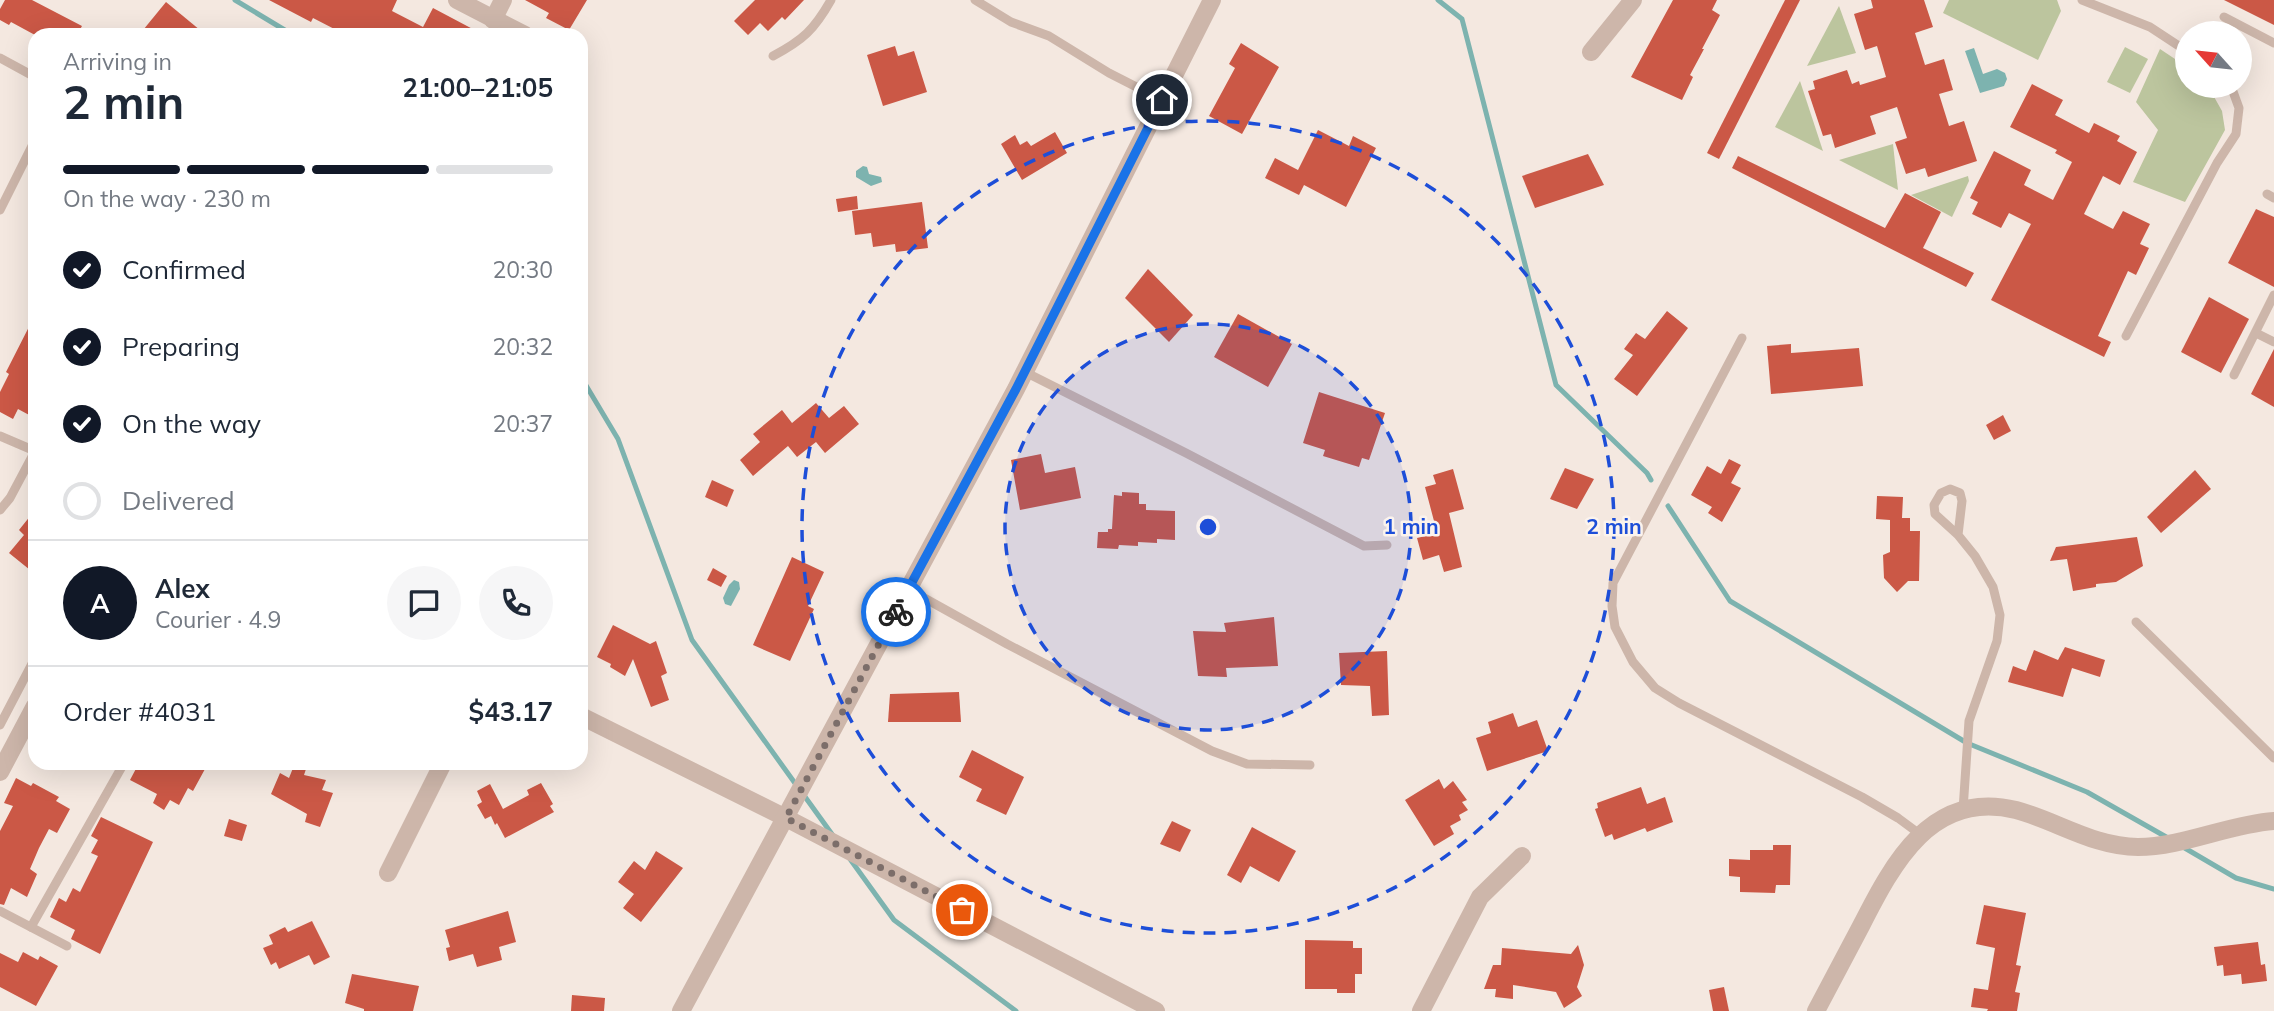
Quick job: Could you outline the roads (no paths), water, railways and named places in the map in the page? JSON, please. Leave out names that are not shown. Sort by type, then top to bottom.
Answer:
[{"type":"street","points":[[457,0],[510,28]]},
{"type":"street","points":[[493,20],[503,0]]},
{"type":"street","points":[[681,1011],[1024,372],[1212,0]]},
{"type":"street","points":[[1591,51],[1633,0]]},
{"type":"street","points":[[0,772],[28,719]]},
{"type":"street","points":[[588,719],[786,818],[1150,1010]]},
{"type":"street","points":[[388,873],[440,770]]},
{"type":"street","points":[[1816,1011],[1896,862],[1938,820],[1963,810],[1999,807],[2019,811],[2115,845],[2140,847],[2274,821]]},
{"type":"street","points":[[1421,1011],[1480,897],[1522,856]]},
{"type":"lane","points":[[773,56],[802,40],[822,16],[831,0]]},
{"type":"lane","points":[[975,0],[1011,22],[1049,36],[1097,67],[1162,100]]},
{"type":"lane","points":[[2082,0],[2150,27],[2175,43]]},
{"type":"lane","points":[[2224,17],[2274,43]]},
{"type":"lane","points":[[0,58],[28,72]]},
{"type":"lane","points":[[2126,336],[2217,163],[2236,134],[2239,108],[2235,98]]},
{"type":"lane","points":[[0,210],[28,154]]},
{"type":"lane","points":[[2234,375],[2274,295]]},
{"type":"lane","points":[[2256,333],[2274,342]]},
{"type":"lane","points":[[1742,338],[1613,583],[1615,627],[1633,662],[1655,688],[1715,722],[1862,797],[1921,835]]},
{"type":"lane","points":[[1024,372],[1364,546],[1387,545]]},
{"type":"lane","points":[[0,436],[28,448]]},
{"type":"lane","points":[[0,510],[10,498],[28,464]]},
{"type":"lane","points":[[1958,535],[1962,501],[1960,493],[1950,489],[1941,494],[1934,505],[1935,514],[1958,535],[1975,556],[1993,587],[2000,615],[1997,641],[1969,721],[1963,810]]},
{"type":"lane","points":[[908,589],[1212,751],[1247,764],[1310,765]]},
{"type":"lane","points":[[2136,622],[2274,758]]},
{"type":"lane","points":[[0,725],[28,672]]},
{"type":"lane","points":[[30,927],[120,770]]},
{"type":"lane","points":[[0,911],[67,946]]},
{"type":"water","points":[[1974,48],[1983,74],[1997,69],[2005,73],[2007,79],[2004,86],[1980,93],[1965,51]]},
{"type":"water","points":[[863,166],[867,167],[869,174],[881,177],[882,182],[871,186],[856,177],[856,171]]},
{"type":"water","points":[[734,580],[739,582],[740,589],[731,606],[725,604],[723,598]]},
{"type":"waterway","points":[[235,0],[281,28]]},
{"type":"waterway","points":[[1438,0],[1462,19],[1556,385],[1647,473],[1651,480]]},
{"type":"waterway","points":[[588,389],[618,439],[692,640],[797,786]]},
{"type":"waterway","points":[[1668,506],[1730,601],[1967,743],[2087,792],[2168,838]]},
{"type":"waterway","points":[[803,794],[834,837]]},
{"type":"waterway","points":[[2183,847],[2236,878],[2274,889]]},
{"type":"waterway","points":[[850,859],[894,920],[1016,1011]]}]
